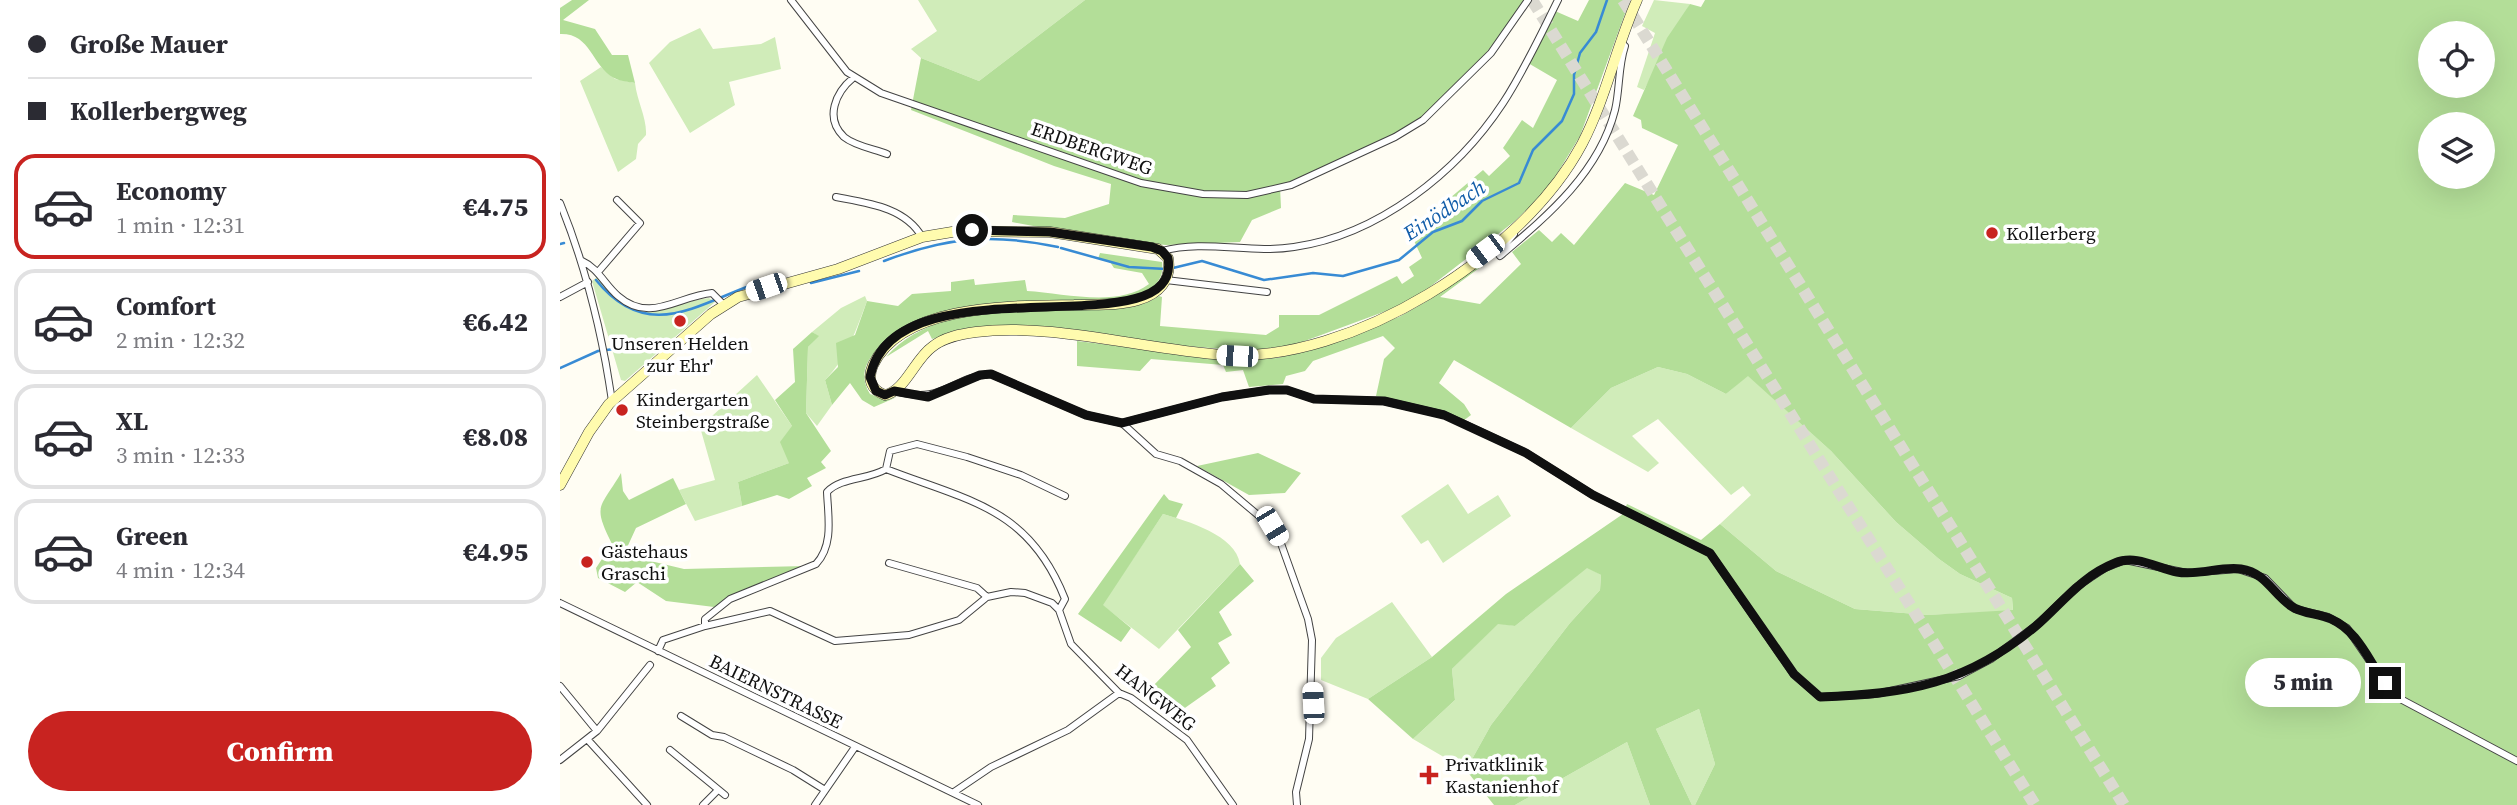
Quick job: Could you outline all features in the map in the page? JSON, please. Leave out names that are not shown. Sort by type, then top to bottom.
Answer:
[{"type":"main road","points":[[560,485],[594,424],[612,401],[722,303],[766,287],[838,269],[922,237],[987,229],[1050,232],[1165,254],[1167,277],[1156,292],[1135,301],[956,314],[925,321],[894,340],[873,366],[870,381],[876,391],[885,395],[894,391],[932,346],[961,334],[980,331],[1033,332],[1222,355],[1281,354],[1395,314],[1438,287],[1540,205],[1582,144],[1637,0]]},
{"type":"street","name":"ERDBERGWEG","points":[[791,0],[802,18],[822,36],[853,78],[881,93],[1141,183],[1203,194],[1247,195],[1292,185],[1395,137],[1423,120],[1491,53],[1528,0]]},
{"type":"street","points":[[1165,254],[1208,246],[1255,249],[1292,247],[1336,238],[1377,220],[1457,159],[1482,131],[1503,102],[1558,0]]},
{"type":"street","points":[[1515,227],[1517,231],[1498,253],[1500,256],[1560,202],[1594,157],[1615,107],[1625,46],[1620,42]]},
{"type":"street","points":[[853,78],[835,97],[833,110],[836,124],[845,137],[887,154]]},
{"type":"street","points":[[836,197],[877,205],[898,214],[914,225],[922,237]]},
{"type":"street","points":[[598,272],[640,223],[617,200]]},
{"type":"street","points":[[560,203],[588,282],[605,351],[612,401]]},
{"type":"street","points":[[582,261],[598,272],[621,299],[646,310],[661,309],[713,294],[722,303]]},
{"type":"street","points":[[1167,277],[1267,292]]},
{"type":"street","points":[[560,297],[588,282]]},
{"type":"street","points":[[894,391],[928,397],[980,375],[991,374],[1086,415],[1122,423],[1222,397],[1269,390],[1287,390],[1314,399],[1384,401],[1444,415],[1526,453],[1593,495],[1710,553],[1794,674],[1820,697],[1876,694],[1959,676],[1991,659],[2038,625],[2082,583],[2125,560],[2177,572],[2238,569],[2253,572],[2265,578],[2295,609],[2328,617],[2347,628],[2393,695],[2517,761]]},
{"type":"street","points":[[1122,423],[1156,454],[1180,461],[1221,484],[1272,526],[1279,538],[1308,619],[1312,640],[1310,727],[1296,792],[1297,805]]},
{"type":"street","points":[[705,626],[705,619],[730,599],[816,564],[822,558],[829,534],[827,492],[833,485],[877,475],[886,469],[890,451],[917,444],[1021,475],[1065,496]]},
{"type":"street","name":"HANGWEG","points":[[886,469],[930,482],[1016,525],[1043,552],[1058,580],[1065,599],[1059,610],[1071,645],[1119,693],[1174,727],[1188,740],[1233,805]]},
{"type":"street","points":[[889,563],[977,588],[987,597]]},
{"type":"street","points":[[659,651],[663,640],[705,626],[770,611],[835,641],[909,635],[958,620],[987,597],[1011,592],[1025,593],[1052,603],[1059,610]]},
{"type":"street","name":"BAIERNSTRASSE","points":[[560,603],[978,805]]},
{"type":"street","points":[[560,760],[597,731],[650,665]]},
{"type":"street","points":[[560,686],[597,731]]},
{"type":"street","points":[[954,792],[991,767],[1069,730],[1119,693]]},
{"type":"street","points":[[681,716],[712,735],[724,737],[793,770],[825,790]]},
{"type":"street","points":[[588,740],[647,805]]},
{"type":"street","points":[[815,805],[855,747]]},
{"type":"street","points":[[670,750],[725,795]]},
{"type":"street","points":[[702,805],[718,790]]},
{"type":"green space","points":[[572,0],[589,0],[563,20],[595,29],[612,55],[628,55],[635,83],[614,78],[600,66],[585,44],[570,35],[560,34],[560,8]]},
{"type":"green space","points":[[918,0],[1085,0],[979,81],[921,58],[911,49],[937,31]]},
{"type":"green space","points":[[1085,0],[1525,0],[1477,64],[1435,106],[1387,139],[1280,186],[1281,208],[1252,220],[1240,242],[1166,245],[1097,238],[1012,222],[1013,215],[1065,218],[1109,204],[1111,184],[1054,166],[911,110],[921,58],[979,81]]},
{"type":"green space","points":[[1589,0],[1630,0],[1580,136],[1547,190],[1515,221],[1422,293],[1397,307],[1294,345],[1249,351],[968,329],[932,339],[928,331],[886,357],[906,340],[928,327],[953,319],[1007,311],[1124,308],[1151,301],[1159,296],[1162,297],[1160,326],[1266,335],[1279,327],[1279,315],[1319,315],[1397,276],[1402,284],[1414,276],[1409,267],[1422,258],[1410,232],[1483,170],[1489,176],[1510,156],[1503,148],[1522,120],[1533,128],[1557,80],[1528,63],[1555,11],[1578,21]]},
{"type":"green space","points":[[1654,0],[1690,4],[1644,90],[1637,87],[1655,33],[1642,26]]},
{"type":"green space","points":[[1705,0],[2517,0],[2517,805],[1695,805],[1715,764],[1699,709],[1656,729],[1692,805],[1650,805],[1627,742],[1515,805],[1494,805],[1466,770],[1491,725],[1570,623],[1600,590],[1601,575],[1587,568],[1515,626],[1498,624],[1452,669],[1455,700],[1413,739],[1368,699],[1432,657],[1506,594],[1623,514],[1627,504],[1701,540],[1720,524],[1776,571],[1855,609],[1928,615],[2013,610],[2012,598],[1960,574],[1896,522],[1831,451],[1748,376],[1726,394],[1687,374],[1658,367],[1611,388],[1571,428],[1454,360],[1439,383],[1464,404],[1471,415],[1463,421],[1450,414],[1376,396],[1384,359],[1395,348],[1383,336],[1313,361],[1305,371],[1286,376],[1283,384],[1249,387],[1243,370],[1226,372],[1223,365],[1151,359],[1140,371],[1077,366],[1077,341],[1225,359],[1278,358],[1399,317],[1427,301],[1505,240],[1482,266],[1440,297],[1480,304],[1521,264],[1512,252],[1539,230],[1552,242],[1561,233],[1574,245],[1625,183],[1654,195],[1678,145],[1642,128],[1641,120],[1633,116],[1667,38],[1690,4],[1701,7]]},
{"type":"green space","points":[[700,28],[713,49],[761,44],[775,37],[781,69],[729,82],[735,105],[690,133],[649,63],[670,42]]},
{"type":"green space","points":[[601,67],[615,79],[635,83],[645,122],[646,135],[638,144],[636,159],[618,172],[580,81]]},
{"type":"green space","points":[[1100,253],[1162,262],[1161,277],[1153,287],[1142,294],[1128,298],[946,312],[933,316],[887,341],[875,352],[867,365],[865,379],[870,394],[886,400],[897,397],[874,407],[862,400],[850,383],[832,405],[825,380],[838,367],[836,343],[855,335],[867,301],[898,306],[912,294],[951,291],[951,282],[974,279],[975,285],[1025,280],[1027,291],[1090,297],[1122,295],[1149,284],[1142,273],[1114,268],[1110,262],[1098,259]]},
{"type":"green space","points":[[597,277],[612,295],[638,311],[661,310],[709,298],[715,302],[625,381],[621,380],[592,281]]},
{"type":"green space","points":[[865,296],[867,301],[850,343],[825,380],[832,405],[817,426],[806,413],[808,347],[818,336],[812,332],[841,308]]},
{"type":"green space","points":[[812,332],[819,336],[808,347],[806,413],[831,451],[821,462],[826,468],[807,478],[812,486],[789,499],[777,495],[742,506],[738,482],[789,463],[780,442],[792,426],[775,400],[795,382],[793,349]]},
{"type":"green space","points":[[1658,367],[1687,374],[1726,394],[1748,375],[1831,451],[1896,522],[1960,574],[2012,598],[2013,611],[1928,615],[1855,609],[1776,571],[1720,524],[1751,495],[1743,486],[1731,495],[1658,419],[1632,436],[1659,463],[1648,472],[1571,428],[1611,388]]},
{"type":"green space","points":[[757,375],[792,426],[789,463],[738,482],[742,506],[695,521],[679,490],[715,480],[700,427]]},
{"type":"green space","points":[[1258,453],[1301,473],[1285,493],[1249,495],[1197,466]]},
{"type":"green space","points":[[621,473],[623,491],[629,500],[673,478],[686,504],[636,528],[625,552],[634,553],[638,558],[684,569],[807,566],[729,598],[714,607],[666,601],[637,582],[625,592],[598,578],[596,568],[612,544],[602,521],[601,507]]},
{"type":"green space","points":[[1448,484],[1468,514],[1498,495],[1511,516],[1443,563],[1428,540],[1421,544],[1401,516]]},
{"type":"green space","points":[[1164,494],[1169,500],[1183,504],[1176,518],[1163,514],[1103,605],[1131,628],[1121,642],[1078,614]]},
{"type":"green space","points":[[1163,514],[1197,525],[1220,537],[1237,554],[1240,564],[1159,649],[1102,605]]},
{"type":"green space","points":[[1240,564],[1254,581],[1219,612],[1232,635],[1218,643],[1230,663],[1211,678],[1216,686],[1182,710],[1152,687],[1191,647],[1178,630]]},
{"type":"green space","points":[[1587,567],[1601,575],[1600,590],[1570,623],[1491,725],[1466,770],[1413,739],[1455,700],[1452,669],[1498,623],[1515,626]]},
{"type":"green space","points":[[1392,602],[1432,657],[1368,699],[1321,680],[1321,658],[1336,638]]},
{"type":"green space","points":[[1699,709],[1715,764],[1695,805],[1692,805],[1656,729]]},
{"type":"green space","points":[[1627,742],[1650,805],[1515,805]]},
{"type":"waterway","name":"Einödbach","points":[[1173,268],[1202,261],[1264,280],[1313,273],[1343,276],[1399,260],[1433,232],[1462,221],[1482,201],[1519,183],[1533,150],[1562,121],[1574,94],[1574,75],[1580,53],[1596,32],[1607,0]]},
{"type":"waterway","name":"Einödbach","points":[[884,261],[928,247],[970,240],[1012,240],[1058,247]]},
{"type":"waterway","name":"Einödbach","points":[[560,244],[564,243]]},
{"type":"waterway","name":"Einödbach","points":[[1061,248],[1129,267],[1166,269]]},
{"type":"waterway","name":"Einödbach","points":[[811,283],[859,271]]},
{"type":"waterway","name":"Einödbach","points":[[596,280],[616,300],[636,311],[657,315],[677,313],[766,280]]},
{"type":"waterway","name":"Einödbach","points":[[560,368],[598,351],[623,348]]},
{"type":"tunnel","points":[[1532,0],[2035,805]]},
{"type":"tunnel","points":[[1623,0],[2124,805]]},
{"type":"place","name":"Kollerberg","points":[[1992,233]]},
{"type":"place","name":"Unseren Helden zur Ehr'","points":[[680,321]]},
{"type":"place","name":"Kindergarten Steinbergstraße","points":[[622,410]]},
{"type":"place","name":"Gästehaus Graschi","points":[[587,562]]},
{"type":"place","name":"Privatklinik Kastanienhof","points":[[1429,775]]},
{"type":"route","points":[[972,230],[1050,232],[1097,242],[1152,247],[1162,251],[1170,266],[1164,283],[1156,292],[1135,301],[1021,307],[956,314],[925,321],[903,333],[879,357],[870,377],[876,391],[885,395],[894,391],[928,397],[980,375],[991,374],[1086,415],[1122,423],[1167,414],[1222,397],[1269,390],[1287,390],[1314,399],[1359,398],[1384,401],[1444,415],[1526,453],[1593,495],[1710,553],[1794,674],[1820,697],[1876,694],[1959,676],[1991,659],[2038,625],[2054,606],[2075,588],[2105,568],[2125,560],[2177,572],[2238,569],[2253,572],[2265,578],[2295,609],[2328,617],[2347,628],[2385,683]]}]
